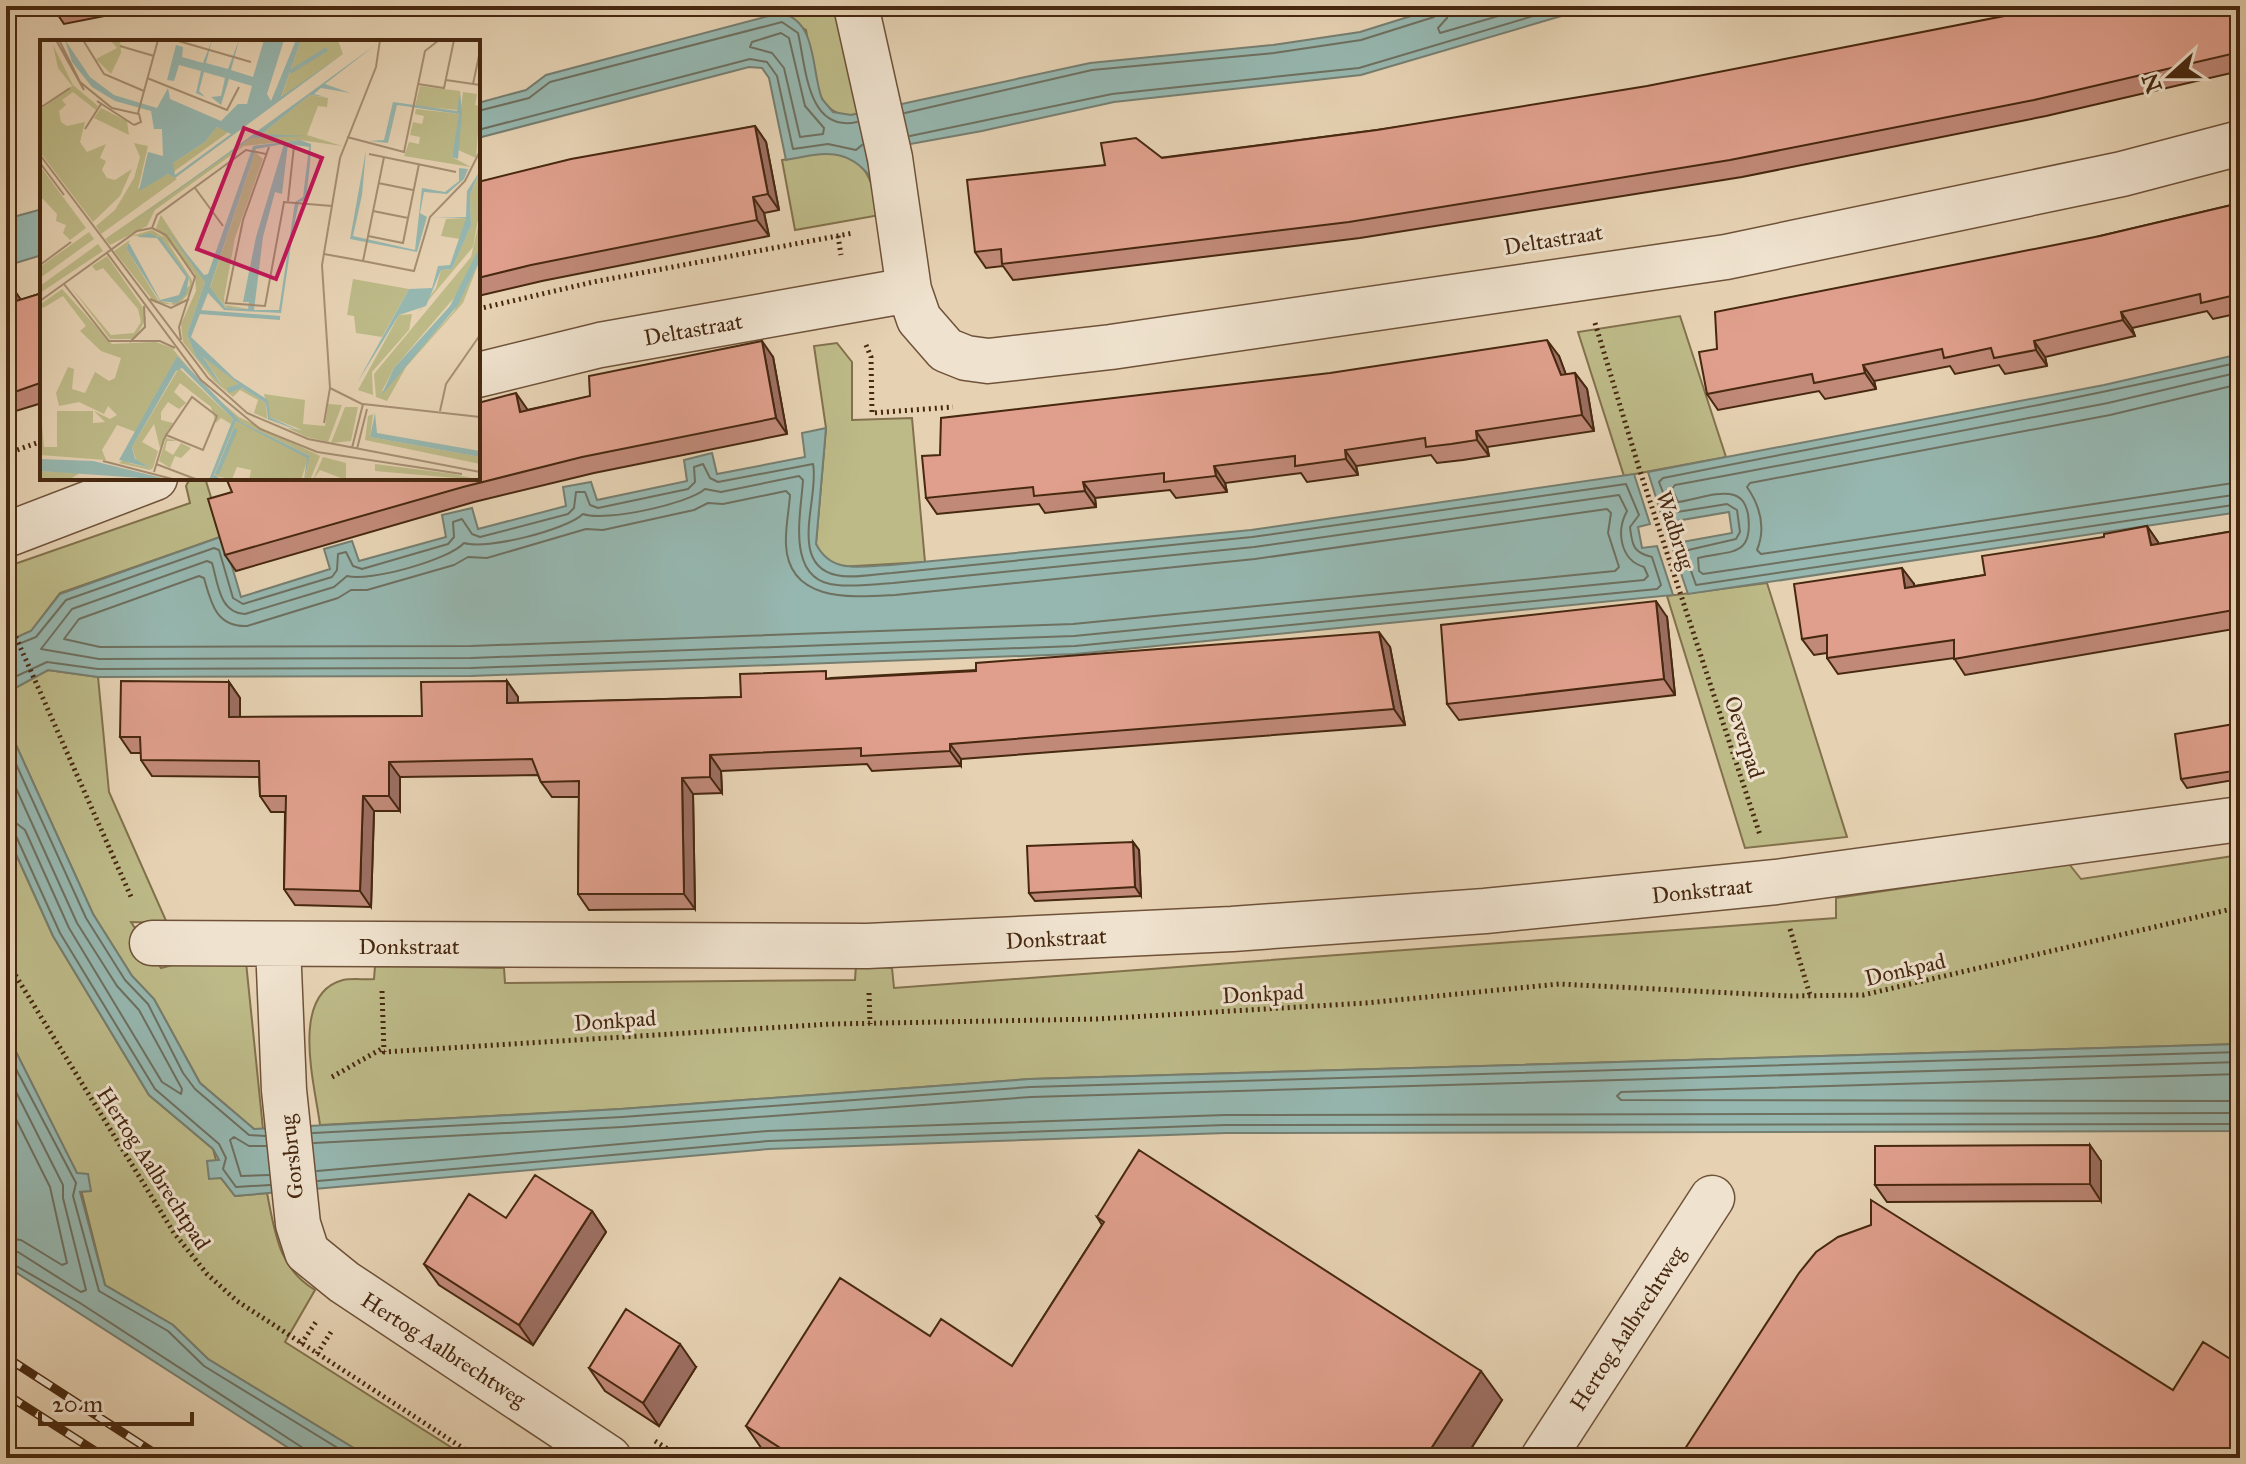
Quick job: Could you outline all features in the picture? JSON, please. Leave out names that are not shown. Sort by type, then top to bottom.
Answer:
[{"type":"street","name":"Deltastraat","points":[[856,6],[879,99],[909,290],[919,319],[946,350],[966,358],[988,361],[1143,342],[1726,257],[2122,174],[2240,143]]},
{"type":"street","name":"Deltastraat","points":[[480,375],[600,345],[909,290]]},
{"type":"street","points":[[6,535],[150,480]]},
{"type":"street","name":"Donkstraat","points":[[152,943],[867,946],[1161,933],[1485,911],[1776,882],[2240,819]]},
{"type":"street","name":"Gorsbrug","points":[[278,945],[284,1090],[298,1224]]},
{"type":"street","name":"Hertog Aalbrechtweg","points":[[1543,1458],[1712,1198]]},
{"type":"street","name":"Hertog Aalbrechtweg","points":[[298,1224],[307,1252],[316,1262],[609,1458]]},
{"type":"path","points":[[480,309],[897,205]]},
{"type":"path","name":"Wadbrug","points":[[1595,322],[1683,603]]},
{"type":"path","points":[[6,454],[40,442]]},
{"type":"path","name":"Oeverpad","points":[[1683,603],[1776,882],[1810,995]]},
{"type":"path","points":[[6,615],[152,943]]},
{"type":"path","name":"Donkpad","points":[[383,1048],[384,1052],[473,1049],[587,1037],[832,1024],[1097,1019],[1366,1003],[1559,984],[1863,995],[2240,907]]},
{"type":"path","points":[[330,1078],[383,1048],[380,946]]},
{"type":"path","name":"Hertog Aalbrechtpad","points":[[6,960],[174,1233],[207,1274],[237,1301],[478,1458]]},
{"type":"path","points":[[653,1440],[682,1458]]},
{"type":"shaded area","points":[[761,6],[836,6],[858,114],[843,115],[823,100],[813,73],[806,30],[780,13],[765,19]]},
{"type":"shaded area","points":[[827,152],[851,159],[866,172],[880,215],[795,230],[782,160]]},
{"type":"shaded area","points":[[1680,316],[1726,457],[1624,476],[1578,332]]},
{"type":"shaded area","points":[[837,343],[852,362],[852,420],[912,418],[925,562],[838,567],[823,559],[816,544],[826,428],[814,346]]},
{"type":"shaded area","points":[[189,480],[206,480],[223,536],[60,593],[31,631],[6,642],[6,567],[190,503],[186,486]]},
{"type":"shaded area","points":[[1767,583],[1847,837],[1745,848],[1667,596]]},
{"type":"shaded area","points":[[48,670],[98,677],[109,792],[167,923],[131,922],[161,968],[194,959],[246,962],[263,1129],[254,1129],[200,1083],[154,999],[132,976],[93,914],[6,723],[6,693]]},
{"type":"shaded area","points":[[6,832],[53,936],[149,1095],[213,1149],[221,1178],[235,1196],[267,1193],[280,1248],[293,1271],[315,1290],[285,1342],[468,1458],[370,1458],[208,1359],[173,1325],[105,1285],[77,1174],[6,1032]]},
{"type":"shaded area","points":[[2240,855],[2240,1044],[1030,1079],[621,1109],[320,1125],[311,1065],[309,1043],[316,1003],[326,989],[343,980],[374,979],[375,966],[504,968],[505,983],[855,980],[856,965],[892,968],[894,988],[1836,918],[1836,898],[2069,864],[2081,879]]},
{"type":"water","points":[[1443,6],[1608,6],[1575,12],[1361,75],[1114,102],[866,152],[871,178],[843,156],[822,154],[786,160],[769,78],[762,68],[749,67],[480,137],[480,102],[526,90],[546,75],[780,13],[801,25],[807,36],[822,99],[833,112],[851,115],[1090,63],[1273,45],[1360,32]]},
{"type":"water","points":[[40,210],[40,256],[6,266],[6,219]]},
{"type":"water","points":[[2240,354],[2240,512],[1688,594],[1671,544],[1732,533],[1729,512],[1664,523],[1648,472],[2104,385]]},
{"type":"water","points":[[826,428],[816,544],[823,554],[839,565],[891,565],[1251,530],[1634,474],[1650,524],[1638,527],[1642,548],[1657,546],[1673,595],[1075,654],[471,676],[98,677],[48,670],[6,693],[6,642],[31,631],[60,594],[223,536],[241,597],[330,569],[324,549],[352,541],[359,561],[446,537],[442,515],[472,508],[478,529],[566,506],[563,487],[591,482],[597,500],[687,481],[684,460],[712,453],[717,474],[805,457],[802,433]]},
{"type":"water","points":[[6,723],[93,914],[132,976],[154,999],[200,1083],[254,1129],[621,1109],[1030,1079],[2240,1044],[2240,1131],[1226,1133],[769,1149],[235,1196],[221,1178],[209,1179],[207,1161],[219,1160],[213,1149],[149,1095],[53,936],[6,832]]},
{"type":"water","points":[[6,1032],[77,1173],[88,1174],[91,1191],[80,1192],[105,1285],[173,1325],[208,1359],[370,1458],[304,1458],[6,1266]]},
{"type":"building","points":[[2055,6],[2240,6],[2240,52],[2034,100],[1730,160],[1349,222],[1002,264],[1001,249],[975,252],[967,180],[1105,165],[1101,143],[1136,138],[1162,158],[1377,130],[1647,86]]},
{"type":"building","points":[[755,126],[768,194],[753,197],[757,220],[480,278],[480,182],[571,159]]},
{"type":"building","points":[[2240,203],[2240,294],[2201,303],[2200,294],[2121,312],[2123,320],[2034,341],[2036,350],[1994,358],[1991,348],[1944,358],[1942,349],[1863,365],[1865,373],[1814,383],[1812,374],[1707,394],[1699,352],[1717,349],[1715,312],[2100,236]]},
{"type":"building","points":[[12,287],[16,301],[40,294],[40,383],[6,395],[6,289]]},
{"type":"building","points":[[1547,340],[1561,375],[1575,373],[1582,415],[1476,431],[1477,440],[1451,444],[1426,447],[1425,438],[1345,450],[1346,459],[1295,466],[1295,456],[1214,466],[1216,476],[1164,482],[1164,473],[1083,482],[1085,491],[1034,496],[1033,487],[926,498],[922,456],[940,455],[941,418],[1330,373]]},
{"type":"building","points":[[762,341],[776,418],[582,457],[463,487],[225,555],[208,499],[232,492],[227,480],[480,480],[480,402],[516,393],[520,412],[590,396],[589,376]]},
{"type":"building","points":[[2147,526],[2151,545],[2240,530],[2240,609],[1954,659],[1954,640],[1827,658],[1827,635],[1802,639],[1794,584],[1902,568],[1905,588],[1985,575],[1982,556],[2104,537],[2104,534]]},
{"type":"building","points":[[1656,601],[1664,679],[1447,704],[1441,625]]},
{"type":"building","points":[[1379,632],[1394,709],[950,744],[950,751],[861,756],[861,748],[710,755],[710,777],[682,778],[684,894],[578,894],[579,781],[541,782],[532,759],[389,762],[389,796],[363,796],[360,891],[284,889],[286,796],[260,796],[259,761],[141,760],[140,737],[120,737],[121,681],[229,682],[229,717],[422,716],[421,682],[507,681],[507,703],[741,697],[740,674],[826,671],[826,679],[976,671],[976,663]]},
{"type":"building","points":[[2240,723],[2240,770],[2181,779],[2175,734]]},
{"type":"building","points":[[1133,842],[1135,887],[1029,893],[1027,846]]},
{"type":"building","points":[[2090,1145],[2090,1184],[1875,1185],[1875,1146]]},
{"type":"building","points":[[1139,1150],[1481,1371],[1425,1458],[796,1458],[746,1426],[840,1278],[930,1336],[941,1319],[1012,1366],[1104,1222],[1097,1217]]},
{"type":"building","points":[[535,1175],[592,1211],[519,1325],[424,1264],[469,1194],[506,1218]]},
{"type":"building","points":[[1871,1200],[2173,1390],[2203,1342],[2240,1365],[2240,1458],[1679,1458],[1799,1273],[1816,1252],[1838,1237],[1871,1225]]},
{"type":"building","points":[[626,1309],[680,1344],[643,1403],[589,1368]]},
{"type":"railway","points":[[6,1357],[162,1458]]},
{"type":"railway","points":[[6,1394],[106,1458]]}]
